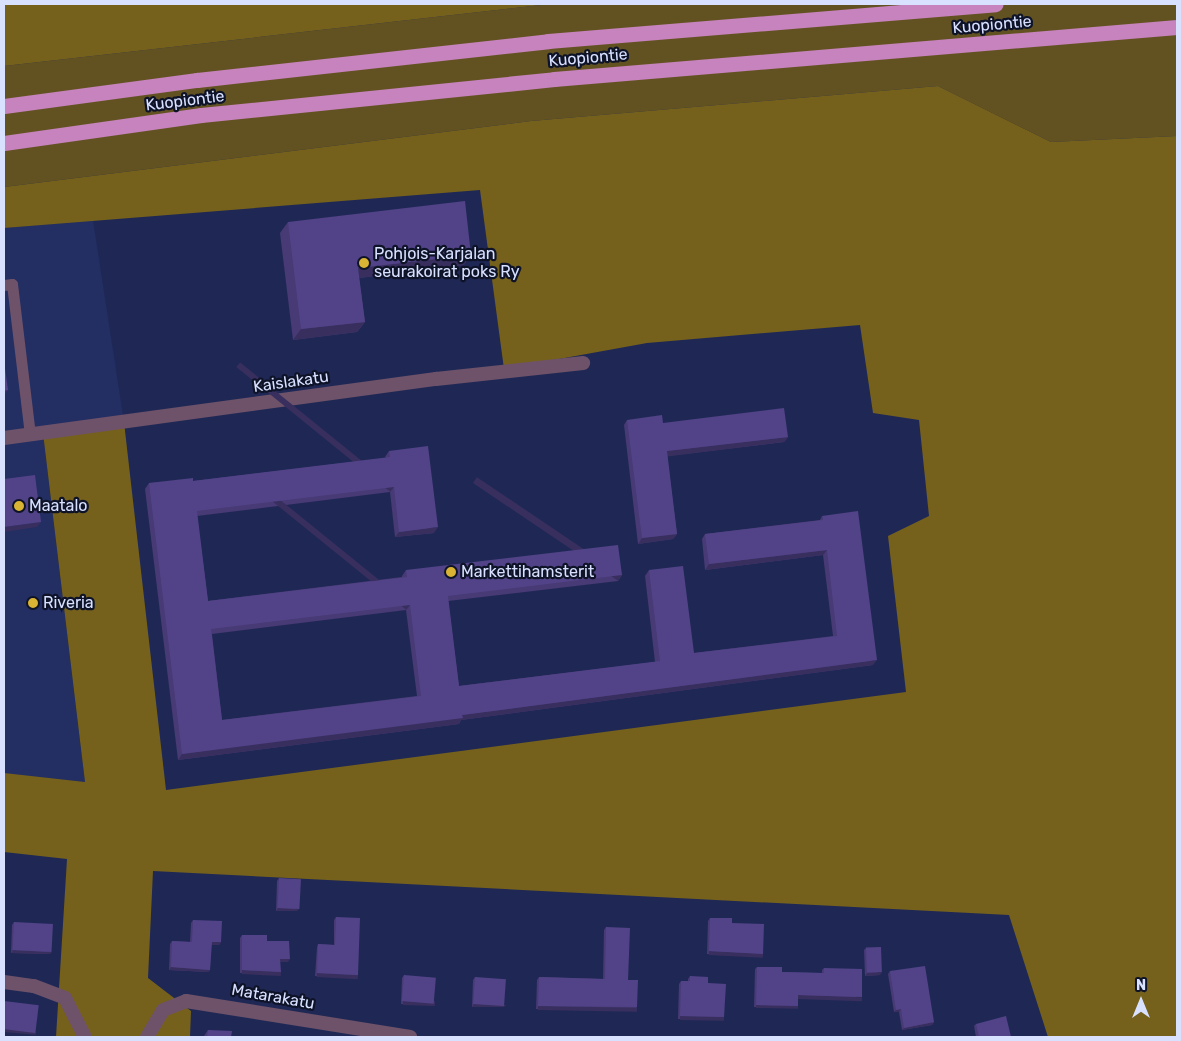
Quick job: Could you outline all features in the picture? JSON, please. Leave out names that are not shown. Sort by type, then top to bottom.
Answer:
[{"type":"highway","name":"Kuopiontie","points":[[4,106],[197,80],[548,41],[816,17],[995,4]]},
{"type":"highway","name":"Kuopiontie","points":[[4,143],[201,115],[554,79],[1177,27]]},
{"type":"street","name":"Kaislakatu","points":[[4,438],[436,379],[583,363]]},
{"type":"street","points":[[4,982],[34,986],[65,998],[85,1037]]},
{"type":"street","name":"Matarakatu","points":[[147,1037],[163,1010],[186,1002],[327,1031],[410,1037]]},
{"type":"lane","points":[[4,286],[12,284],[30,434]]},
{"type":"shaded area","points":[[4,4],[550,4],[4,66]]},
{"type":"shaded area","points":[[550,4],[1177,4],[1177,136],[1051,142],[938,86],[531,121],[4,187],[4,66]]},
{"type":"shaded area","points":[[938,86],[1051,142],[1177,136],[1177,1037],[1048,1037],[1009,915],[153,871],[148,978],[191,1011],[190,1037],[56,1037],[67,859],[4,852],[4,773],[85,782],[43,433],[124,422],[166,790],[906,692],[888,536],[929,516],[919,420],[873,413],[860,325],[647,343],[504,369],[480,190],[4,228],[4,187],[531,121]]},
{"type":"shaded area","name":"Riveria","points":[[93,220],[124,422],[43,433],[85,782],[4,774],[4,228]]},
{"type":"building","points":[[465,201],[471,255],[358,268],[365,322],[301,329],[288,222]]},
{"type":"building","points":[[4,361],[8,390],[4,391]]},
{"type":"building","points":[[784,408],[788,437],[667,451],[677,534],[642,538],[627,420],[662,415],[663,423]]},
{"type":"building","points":[[428,446],[438,527],[399,532],[394,487],[197,511],[208,601],[407,577],[406,570],[618,545],[622,575],[448,596],[459,686],[660,661],[649,570],[683,566],[694,653],[837,636],[827,550],[709,564],[705,534],[823,520],[822,516],[858,511],[877,660],[462,715],[463,718],[182,754],[149,483],[193,478],[193,481],[390,457],[389,451]],"holes":[[[410,605],[421,696],[222,720],[211,629]]]},
{"type":"building","name":"Maatalo","points":[[35,475],[41,522],[4,527],[4,479]]},
{"type":"building","points":[[279,878],[301,879],[299,909],[277,908]]},
{"type":"building","points":[[336,917],[360,918],[358,975],[317,973],[318,944],[335,945]]},
{"type":"building","points":[[710,918],[732,918],[732,923],[764,924],[763,954],[709,951]]},
{"type":"building","points":[[193,920],[222,921],[221,942],[212,942],[210,970],[171,967],[172,941],[192,942]]},
{"type":"building","points":[[14,922],[53,924],[51,952],[13,950]]},
{"type":"building","points":[[606,927],[630,928],[628,980],[638,980],[637,1007],[538,1006],[539,977],[605,979]]},
{"type":"building","points":[[242,935],[267,935],[267,941],[289,941],[290,959],[280,959],[281,972],[242,970]]},
{"type":"building","points":[[881,947],[882,972],[867,973],[866,948]]},
{"type":"building","points":[[925,966],[934,1022],[904,1028],[901,1009],[896,1010],[890,971]]},
{"type":"building","points":[[757,967],[782,967],[782,972],[824,973],[824,968],[862,969],[862,997],[798,995],[798,1006],[756,1005]]},
{"type":"building","points":[[404,975],[436,978],[434,1004],[402,1001]]},
{"type":"building","points":[[690,976],[708,977],[708,983],[726,984],[724,1017],[680,1016],[681,981],[690,981]]},
{"type":"building","points":[[475,977],[506,979],[504,1006],[473,1004]]},
{"type":"building","points":[[4,1001],[39,1005],[35,1033],[4,1029]]},
{"type":"building","points":[[1006,1016],[1011,1037],[979,1037],[976,1024]]},
{"type":"building","points":[[208,1030],[232,1031],[231,1037],[207,1037]]},
{"type":"place","name":"Pohjois-Karjalan seurakoirat poks Ry","points":[[364,263]]},
{"type":"place","name":"Maatalo","points":[[19,506]]},
{"type":"place","name":"Markettihamsterit","points":[[451,572]]},
{"type":"place","name":"Riveria","points":[[33,603]]}]
